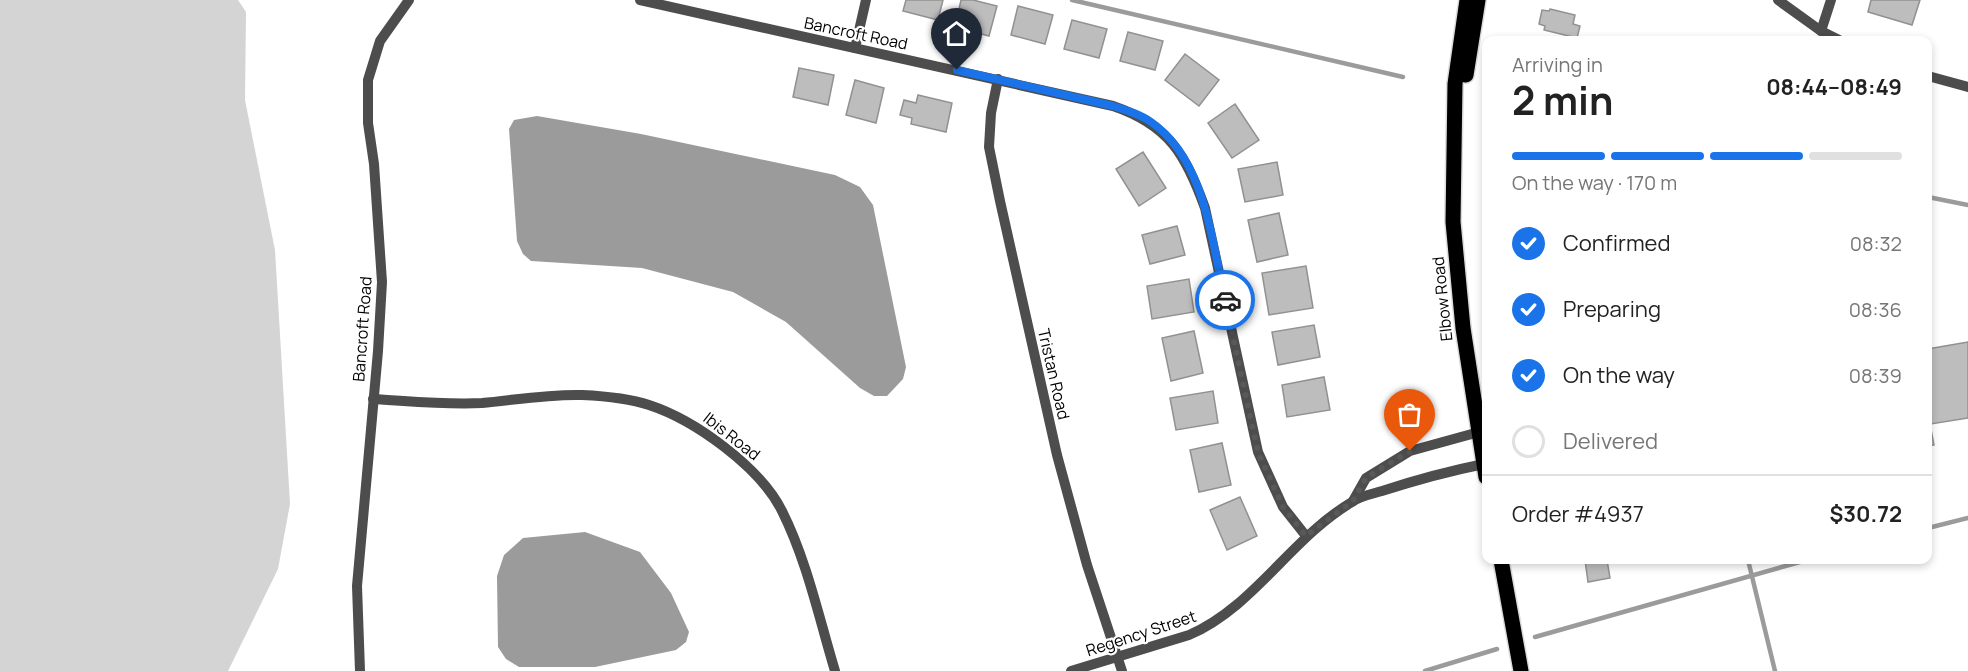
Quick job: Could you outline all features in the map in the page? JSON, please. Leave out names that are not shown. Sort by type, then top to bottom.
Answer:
[{"type":"main road","name":"Elbow Road","points":[[1467,0],[1458,57],[1453,222],[1463,328],[1482,451]]},
{"type":"main road","name":"Elbow Road","points":[[1455,116],[1464,84],[1478,0]]},
{"type":"main road","points":[[1502,564],[1521,671]]},
{"type":"street","name":"Bancroft Road","points":[[360,671],[357,586],[382,282],[369,123],[368,80],[380,41],[409,0]]},
{"type":"street","name":"Bancroft Road","points":[[640,0],[998,79],[1131,112],[1152,123],[1184,158],[1205,208],[1258,452],[1283,507],[1306,536]]},
{"type":"street","points":[[855,48],[866,0]]},
{"type":"street","points":[[1778,0],[1831,36]]},
{"type":"street","points":[[1821,31],[1831,0]]},
{"type":"street","points":[[1932,77],[1968,87]]},
{"type":"street","name":"Tristan Road","points":[[998,79],[991,113],[989,147],[1000,201],[1057,455],[1087,565],[1122,671]]},
{"type":"street","name":"Ibis Road","points":[[373,399],[447,404],[582,395],[649,405],[692,424],[755,474],[781,510],[811,589],[835,671]]},
{"type":"street","name":"Regency Street","points":[[1353,501],[1366,478],[1410,451],[1479,432]]},
{"type":"street","name":"Regency Street","points":[[1071,671],[1189,635],[1220,619],[1306,536],[1353,501],[1422,478],[1482,470]]},
{"type":"shaded area","points":[[0,0],[238,0],[246,12],[245,100],[275,250],[290,504],[278,569],[228,671],[0,671]]},
{"type":"shaded area","points":[[537,116],[641,134],[835,175],[860,187],[873,205],[906,367],[903,379],[887,396],[874,396],[860,388],[786,322],[733,292],[642,268],[531,261],[523,254],[517,241],[509,129],[514,120]]},
{"type":"shaded area","points":[[585,532],[640,552],[671,593],[689,632],[686,642],[676,650],[595,667],[519,667],[506,659],[498,647],[497,576],[504,555],[523,538]]},
{"type":"building","points":[[906,0],[943,0],[938,20],[903,11]]},
{"type":"building","points":[[961,0],[973,0],[997,6],[989,36],[955,27]]},
{"type":"building","points":[[1871,0],[1920,0],[1912,25],[1868,12]]},
{"type":"building","points":[[1018,6],[1053,15],[1045,44],[1011,35]]},
{"type":"building","points":[[1550,9],[1575,15],[1573,24],[1580,26],[1578,36],[1544,30],[1545,26],[1539,24],[1542,10],[1549,11]]},
{"type":"building","points":[[1072,20],[1107,29],[1099,58],[1064,49]]},
{"type":"building","points":[[1128,32],[1163,41],[1155,70],[1120,61]]},
{"type":"building","points":[[1185,54],[1219,80],[1199,106],[1165,80]]},
{"type":"building","points":[[799,68],[834,75],[828,105],[793,97]]},
{"type":"building","points":[[855,80],[884,88],[876,123],[846,115]]},
{"type":"building","points":[[918,95],[952,103],[946,132],[911,124],[912,118],[900,115],[904,100],[916,103]]},
{"type":"building","points":[[1235,104],[1259,140],[1232,158],[1208,123]]},
{"type":"building","points":[[1143,152],[1166,188],[1139,206],[1116,169]]},
{"type":"building","points":[[1277,162],[1283,195],[1245,202],[1238,169]]},
{"type":"building","points":[[1279,213],[1288,255],[1257,262],[1248,220]]},
{"type":"building","points":[[1177,226],[1185,255],[1150,264],[1142,235]]},
{"type":"building","points":[[1306,266],[1313,308],[1269,315],[1262,273]]},
{"type":"building","points":[[1189,279],[1194,312],[1152,319],[1147,286]]},
{"type":"building","points":[[1314,325],[1320,357],[1278,365],[1272,332]]},
{"type":"building","points":[[1194,331],[1203,373],[1171,381],[1162,338]]},
{"type":"building","points":[[1968,342],[1968,418],[1932,424],[1932,348]]},
{"type":"building","points":[[1324,377],[1330,410],[1287,417],[1282,385]]},
{"type":"building","points":[[1213,391],[1218,423],[1176,430],[1170,398]]},
{"type":"building","points":[[1222,443],[1231,485],[1199,492],[1190,450]]},
{"type":"building","points":[[1240,497],[1257,536],[1227,550],[1210,510]]},
{"type":"building","points":[[1586,564],[1608,564],[1610,578],[1588,582]]},
{"type":"waterway","points":[[1072,0],[1403,77]]},
{"type":"waterway","points":[[1932,198],[1968,205]]},
{"type":"waterway","points":[[1932,527],[1968,518]]},
{"type":"waterway","points":[[1749,564],[1775,671]]},
{"type":"waterway","points":[[1535,637],[1793,564]]},
{"type":"waterway","points":[[1425,671],[1497,649]]},
{"type":"way so far","points":[[1225,300],[1258,452],[1283,507],[1306,536],[1353,501],[1366,478],[1410,451]]},
{"type":"route","points":[[957,70],[1113,106],[1152,123],[1184,158],[1196,183],[1205,208],[1225,300]]}]
